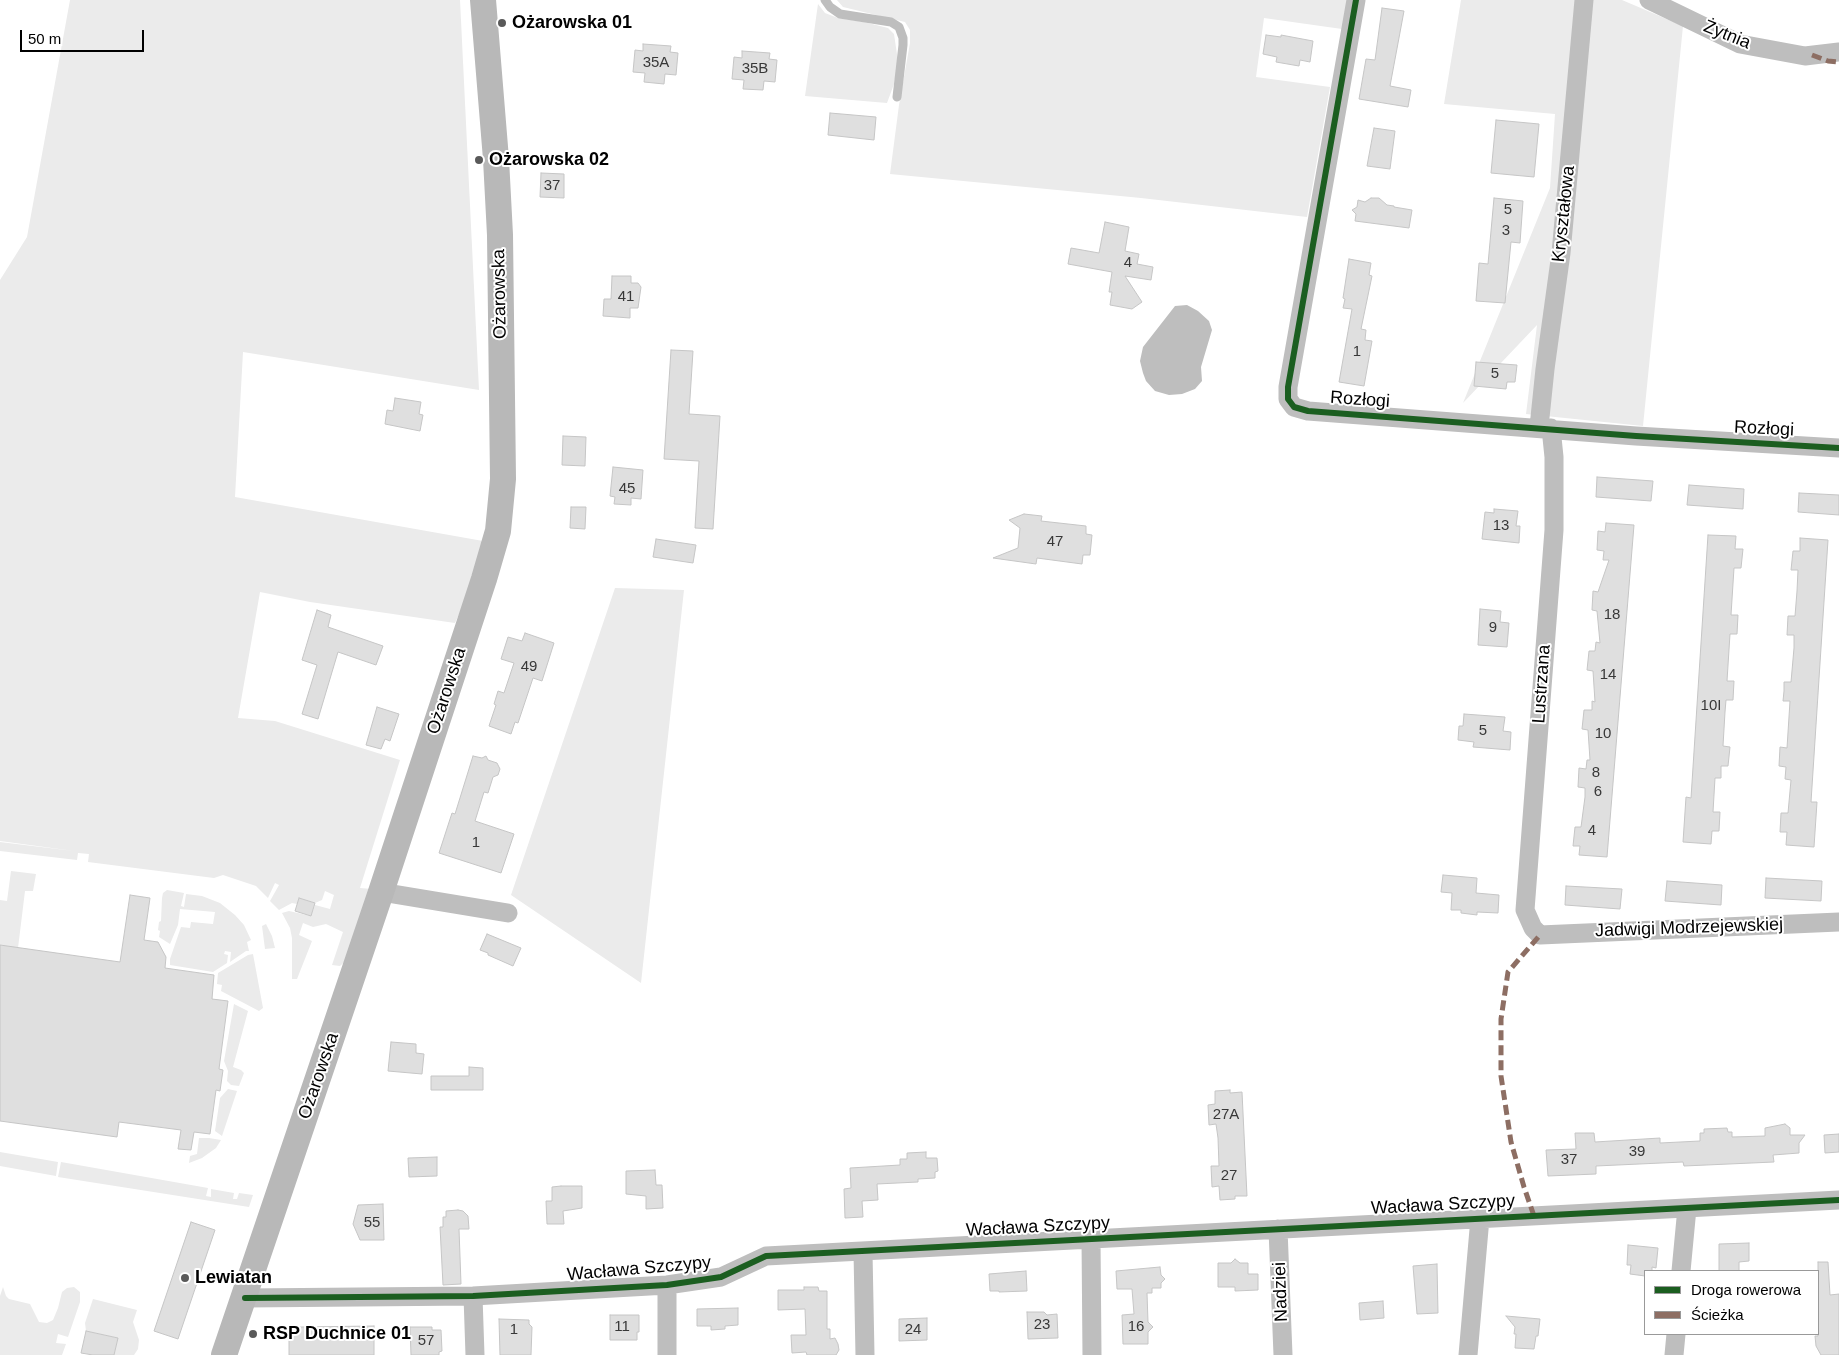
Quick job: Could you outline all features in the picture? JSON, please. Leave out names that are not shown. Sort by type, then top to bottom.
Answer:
[{"type":"main road","name":"Ożarowska","points":[[224,1355],[245,1298],[484,579],[498,531],[503,448],[500,235],[483,0]]},
{"type":"street","name":"Rozłogi","points":[[1356,0],[1288,387],[1288,399],[1294,407],[1308,411],[1656,437],[1839,448]]},
{"type":"street","name":"Kryształowa","points":[[1545,428],[1545,369],[1560,253],[1584,0]]},
{"type":"street","name":"Żytnia","points":[[1649,0],[1740,44],[1805,56],[1839,52]]},
{"type":"street","name":"Lustrzana","points":[[1540,935],[1533,928],[1525,910],[1554,530],[1554,457],[1545,428]]},
{"type":"street","points":[[380,892],[508,913]]},
{"type":"street","name":"Jadwigi Modrzejewskiej","points":[[1540,935],[1839,922]]},
{"type":"street","name":"Wacława Szczypy","points":[[245,1298],[473,1296],[667,1286],[721,1277],[766,1256],[1839,1200]]},
{"type":"street","points":[[1681,1270],[1687,1208]]},
{"type":"street","points":[[1468,1355],[1480,1218]]},
{"type":"street","name":"Nadziei","points":[[1278,1229],[1283,1355]]},
{"type":"street","points":[[1091,1240],[1092,1355]]},
{"type":"street","points":[[863,1252],[865,1355]]},
{"type":"street","points":[[667,1286],[667,1355]]},
{"type":"street","points":[[473,1296],[475,1355]]},
{"type":"street","points":[[1674,1355],[1676,1335]]},
{"type":"lane","points":[[825,0],[830,7],[840,14],[891,22],[899,27],[903,38],[903,45],[897,97]]},
{"type":"shaded area","points":[[70,0],[460,0],[479,390],[243,352],[235,497],[483,541],[466,599],[455,623],[310,602],[260,592],[238,718],[275,721],[400,760],[360,888],[372,889],[349,958],[340,966],[332,965],[343,932],[326,924],[313,927],[303,923],[299,935],[312,941],[297,979],[292,979],[292,938],[290,928],[282,913],[289,911],[311,916],[315,905],[330,909],[334,895],[325,891],[322,900],[315,903],[299,898],[297,904],[292,903],[279,910],[270,901],[279,885],[275,883],[268,898],[256,886],[223,875],[214,878],[88,862],[89,854],[78,853],[77,860],[0,851],[0,842],[74,851],[0,841],[0,280],[27,237]]},
{"type":"shaded area","points":[[837,0],[1347,0],[1342,29],[1264,18],[1256,77],[1330,87],[1307,217],[1141,198],[890,174],[899,105],[910,43],[910,30],[905,22],[843,7]]},
{"type":"shaded area","points":[[1461,0],[1622,0],[1683,26],[1643,426],[1526,414],[1537,325],[1463,403],[1550,188],[1555,114],[1444,104]]},
{"type":"shaded area","points":[[818,4],[825,13],[838,18],[888,28],[894,34],[898,61],[894,84],[887,103],[805,96]]},
{"type":"shaded area","points":[[1187,305],[1198,311],[1209,321],[1212,330],[1201,367],[1202,381],[1195,389],[1182,394],[1169,395],[1155,391],[1146,381],[1140,361],[1143,347],[1175,306]]},
{"type":"shaded area","points":[[615,588],[684,590],[641,983],[511,895]]},
{"type":"shaded area","points":[[11,871],[36,874],[33,891],[25,891],[18,948],[0,945],[0,900],[7,901]]},
{"type":"shaded area","points":[[167,890],[184,893],[181,906],[184,907],[186,894],[202,896],[220,903],[244,925],[251,940],[247,942],[249,951],[246,951],[230,962],[231,952],[225,951],[224,954],[228,955],[227,963],[213,972],[170,965],[170,959],[181,927],[190,928],[191,922],[213,924],[215,912],[180,909],[178,925],[170,944],[159,937],[160,931],[158,930],[159,922],[161,921],[163,893]]},
{"type":"shaded area","points":[[266,924],[275,948],[265,949],[262,926]]},
{"type":"shaded area","points":[[253,954],[263,1008],[259,1011],[221,991],[222,985],[217,984],[218,973],[248,955]]},
{"type":"shaded area","points":[[234,1004],[248,1011],[233,1067],[244,1073],[239,1086],[231,1085],[227,1081],[228,1071],[224,1061]]},
{"type":"shaded area","points":[[228,1089],[237,1091],[222,1136],[215,1131],[220,1098]]},
{"type":"shaded area","points":[[199,1138],[221,1140],[216,1148],[202,1158],[189,1163],[190,1156],[197,1154]]},
{"type":"shaded area","points":[[0,1152],[58,1162],[56,1176],[0,1166]]},
{"type":"shaded area","points":[[61,1162],[208,1188],[206,1196],[211,1197],[211,1189],[234,1193],[233,1199],[237,1199],[239,1193],[253,1195],[249,1207],[58,1177]]},
{"type":"shaded area","points":[[3,1287],[9,1299],[30,1304],[39,1322],[47,1323],[53,1320],[62,1292],[67,1288],[74,1287],[80,1292],[80,1302],[68,1337],[58,1334],[56,1343],[66,1344],[62,1355],[0,1355],[0,1296]]},
{"type":"shaded area","points":[[93,1299],[137,1310],[133,1322],[139,1340],[138,1349],[134,1355],[114,1355],[118,1338],[86,1331],[85,1323]]},
{"type":"building","points":[[1382,8],[1404,11],[1390,86],[1411,90],[1408,107],[1359,99],[1366,59],[1375,60]]},
{"type":"building","points":[[1266,35],[1281,37],[1281,35],[1313,41],[1310,62],[1300,60],[1299,66],[1276,62],[1277,57],[1263,54]]},
{"type":"building","points":[[643,44],[671,46],[670,52],[678,53],[676,75],[665,74],[664,84],[644,82],[645,73],[633,72],[635,50],[643,51]]},
{"type":"building","points":[[742,51],[770,53],[769,59],[777,60],[775,82],[764,81],[763,90],[743,89],[744,80],[732,79],[734,57],[742,58]]},
{"type":"building","points":[[830,113],[876,117],[874,140],[828,135]]},
{"type":"building","points":[[1496,120],[1539,124],[1534,177],[1491,173]]},
{"type":"building","points":[[1374,128],[1395,131],[1390,169],[1367,166]]},
{"type":"building","points":[[541,173],[564,174],[564,198],[540,197]]},
{"type":"building","points":[[1371,198],[1379,198],[1387,205],[1412,210],[1409,228],[1355,221],[1356,214],[1352,210],[1357,207],[1358,200],[1365,202]]},
{"type":"building","points":[[1494,198],[1523,201],[1520,243],[1511,242],[1505,303],[1476,301],[1479,263],[1488,264]]},
{"type":"building","points":[[1105,222],[1129,227],[1125,251],[1139,254],[1137,264],[1153,267],[1151,280],[1125,276],[1142,302],[1132,309],[1110,305],[1112,292],[1109,292],[1112,272],[1068,264],[1071,248],[1099,253]]},
{"type":"building","points":[[1349,259],[1371,263],[1369,275],[1372,276],[1361,329],[1366,330],[1365,340],[1372,341],[1364,386],[1339,382],[1352,309],[1343,308]]},
{"type":"building","points":[[612,276],[631,276],[631,283],[638,283],[641,287],[638,308],[630,308],[630,318],[603,316],[604,299],[611,299]]},
{"type":"building","points":[[671,350],[693,351],[689,414],[720,416],[713,529],[695,528],[699,461],[664,459]]},
{"type":"building","points":[[1476,362],[1517,365],[1515,382],[1507,382],[1506,389],[1474,386]]},
{"type":"building","points":[[395,398],[421,402],[419,414],[423,415],[420,431],[385,424],[387,410],[393,411]]},
{"type":"building","points":[[563,436],[586,437],[585,466],[562,465]]},
{"type":"building","points":[[613,467],[643,470],[641,499],[631,498],[631,505],[614,504],[615,497],[610,496]]},
{"type":"building","points":[[1597,477],[1653,481],[1651,501],[1596,497]]},
{"type":"building","points":[[1689,485],[1744,489],[1743,509],[1687,505]]},
{"type":"building","points":[[1799,493],[1839,495],[1839,515],[1798,512]]},
{"type":"building","points":[[571,507],[586,507],[585,529],[570,528]]},
{"type":"building","points":[[1494,509],[1518,511],[1516,526],[1520,526],[1519,543],[1482,539],[1485,512],[1494,513]]},
{"type":"building","points":[[1024,514],[1042,516],[1041,521],[1086,526],[1086,534],[1092,535],[1090,555],[1083,555],[1082,564],[1037,558],[1036,564],[993,558],[1018,548],[1020,528],[1009,520]]},
{"type":"building","points":[[1606,523],[1634,525],[1607,857],[1579,855],[1580,846],[1573,846],[1575,827],[1581,827],[1585,797],[1585,788],[1578,787],[1579,768],[1586,769],[1587,760],[1590,760],[1588,730],[1582,729],[1584,710],[1592,710],[1592,701],[1595,702],[1593,671],[1587,670],[1589,651],[1595,651],[1596,642],[1600,643],[1597,611],[1592,610],[1593,591],[1598,592],[1609,560],[1603,560],[1604,551],[1597,550],[1598,531],[1605,532]]},
{"type":"building","points":[[1708,535],[1736,536],[1735,549],[1743,549],[1741,568],[1734,568],[1731,615],[1738,615],[1737,634],[1730,634],[1727,681],[1734,681],[1733,700],[1726,700],[1723,746],[1730,747],[1728,766],[1721,766],[1721,778],[1715,778],[1713,812],[1720,812],[1719,831],[1712,831],[1711,844],[1683,842],[1686,797],[1691,798]]},
{"type":"building","points":[[1800,538],[1828,540],[1811,802],[1817,802],[1814,847],[1786,845],[1787,832],[1780,832],[1781,813],[1788,813],[1791,780],[1785,779],[1786,767],[1779,766],[1780,747],[1787,748],[1790,701],[1783,701],[1784,682],[1791,682],[1794,648],[1794,635],[1787,635],[1788,616],[1795,616],[1798,570],[1791,570],[1793,551],[1800,551]]},
{"type":"building","points":[[656,539],[696,545],[693,563],[653,557]]},
{"type":"building","points":[[1480,609],[1501,611],[1500,622],[1509,623],[1507,647],[1478,645]]},
{"type":"building","points":[[317,610],[331,615],[328,627],[383,646],[376,665],[338,652],[318,719],[302,714],[317,665],[302,660]]},
{"type":"building","points":[[525,633],[554,643],[542,681],[533,678],[518,723],[515,722],[511,734],[489,726],[496,705],[494,704],[498,691],[504,693],[514,663],[501,659],[508,637],[522,641]]},
{"type":"building","points":[[377,707],[399,714],[390,741],[385,739],[381,749],[366,745]]},
{"type":"building","points":[[1464,714],[1505,717],[1503,731],[1511,732],[1510,750],[1473,747],[1474,742],[1458,740],[1459,726],[1463,726]]},
{"type":"building","points":[[473,756],[482,758],[486,756],[488,760],[497,763],[500,769],[498,775],[493,777],[488,793],[484,792],[475,821],[514,834],[501,873],[439,853],[452,813],[455,814]]},
{"type":"building","points":[[1443,875],[1477,878],[1476,893],[1499,895],[1498,913],[1477,912],[1477,915],[1461,913],[1461,910],[1451,910],[1452,893],[1441,892]]},
{"type":"building","points":[[1766,878],[1822,881],[1821,901],[1765,898]]},
{"type":"building","points":[[1667,881],[1722,885],[1721,905],[1665,901]]},
{"type":"building","points":[[1566,886],[1622,889],[1620,909],[1565,905]]},
{"type":"building","points":[[130,895],[150,898],[144,940],[158,942],[166,957],[165,968],[214,975],[212,999],[228,1001],[219,1069],[223,1070],[220,1091],[216,1090],[210,1134],[194,1132],[191,1150],[178,1149],[181,1130],[119,1122],[117,1137],[0,1121],[0,945],[120,962]]},
{"type":"building","points":[[299,898],[315,903],[311,916],[295,911]]},
{"type":"building","points":[[487,934],[521,948],[513,966],[480,950]]},
{"type":"building","points":[[391,1042],[416,1044],[416,1053],[424,1054],[422,1074],[388,1071]]},
{"type":"building","points":[[469,1067],[483,1068],[483,1090],[431,1090],[431,1076],[469,1076]]},
{"type":"building","points":[[1230,1090],[1230,1093],[1242,1092],[1247,1196],[1235,1196],[1235,1199],[1220,1200],[1219,1186],[1212,1187],[1211,1166],[1219,1166],[1218,1138],[1216,1124],[1209,1125],[1208,1105],[1215,1104],[1215,1091]]},
{"type":"building","points":[[1785,1124],[1790,1128],[1790,1135],[1805,1135],[1799,1143],[1799,1153],[1773,1155],[1774,1162],[1684,1166],[1683,1162],[1596,1166],[1596,1174],[1548,1176],[1546,1150],[1576,1149],[1575,1133],[1594,1133],[1595,1142],[1660,1138],[1660,1143],[1700,1141],[1700,1133],[1704,1133],[1704,1129],[1727,1128],[1728,1132],[1732,1132],[1732,1137],[1765,1136],[1765,1128]]},
{"type":"building","points":[[1839,1134],[1839,1152],[1825,1153],[1824,1135]]},
{"type":"building","points":[[926,1152],[926,1158],[937,1158],[938,1171],[935,1172],[935,1178],[918,1179],[918,1182],[877,1184],[878,1200],[862,1201],[863,1217],[845,1218],[844,1189],[851,1188],[850,1168],[900,1165],[900,1159],[907,1159],[907,1153]]},
{"type":"building","points":[[437,1157],[437,1176],[409,1177],[408,1158]]},
{"type":"building","points":[[655,1170],[656,1185],[662,1185],[663,1208],[646,1209],[646,1196],[626,1194],[626,1171]]},
{"type":"building","points":[[582,1186],[582,1208],[563,1211],[564,1224],[547,1224],[546,1201],[552,1201],[552,1187]]},
{"type":"building","points":[[383,1204],[384,1240],[360,1240],[353,1224],[358,1205]]},
{"type":"building","points":[[446,1211],[463,1211],[468,1216],[469,1229],[459,1229],[461,1284],[443,1285],[440,1227],[443,1227],[443,1217],[446,1217]]},
{"type":"building","points":[[191,1222],[215,1230],[178,1339],[154,1331]]},
{"type":"building","points":[[1749,1243],[1749,1261],[1739,1262],[1739,1270],[1719,1270],[1719,1244]]},
{"type":"building","points":[[1628,1245],[1658,1248],[1656,1268],[1652,1267],[1652,1270],[1644,1270],[1644,1276],[1630,1274],[1631,1265],[1627,1265]]},
{"type":"building","points":[[1235,1259],[1240,1263],[1248,1263],[1248,1274],[1258,1274],[1258,1290],[1235,1291],[1235,1287],[1218,1287],[1218,1263],[1231,1263]]},
{"type":"building","points":[[1818,1262],[1828,1262],[1830,1295],[1839,1294],[1839,1355],[1821,1355],[1816,1346],[1815,1336],[1819,1335]]},
{"type":"building","points":[[1437,1264],[1438,1313],[1417,1314],[1413,1266]]},
{"type":"building","points":[[1160,1267],[1161,1275],[1165,1279],[1161,1283],[1161,1288],[1152,1288],[1152,1293],[1147,1293],[1148,1322],[1153,1327],[1148,1332],[1148,1344],[1123,1344],[1122,1315],[1134,1314],[1132,1289],[1117,1289],[1116,1271]]},
{"type":"building","points":[[1026,1271],[1027,1291],[990,1291],[989,1274]]},
{"type":"building","points":[[804,1287],[818,1287],[819,1291],[827,1291],[827,1329],[830,1329],[830,1339],[835,1338],[838,1344],[839,1350],[836,1355],[807,1355],[806,1352],[792,1353],[791,1335],[806,1335],[805,1309],[778,1310],[778,1290],[804,1290]]},
{"type":"building","points":[[1383,1301],[1384,1318],[1360,1320],[1359,1303]]},
{"type":"building","points":[[738,1308],[738,1325],[725,1326],[725,1329],[711,1330],[711,1326],[697,1326],[697,1309]]},
{"type":"building","points":[[1027,1312],[1044,1312],[1047,1315],[1057,1314],[1058,1338],[1028,1339]]},
{"type":"building","points":[[610,1315],[639,1315],[637,1340],[610,1340]]},
{"type":"building","points":[[1506,1316],[1540,1319],[1534,1349],[1515,1348],[1515,1327]]},
{"type":"building","points":[[927,1318],[927,1340],[899,1341],[899,1319]]},
{"type":"building","points":[[499,1319],[529,1320],[529,1324],[532,1327],[531,1355],[500,1355]]},
{"type":"building","points":[[374,1326],[374,1355],[289,1355],[289,1333],[300,1327]]},
{"type":"building","points":[[410,1327],[432,1327],[432,1330],[441,1330],[442,1351],[439,1352],[439,1355],[411,1355]]},
{"type":"building","points":[[86,1331],[118,1338],[114,1355],[81,1353]]},
{"type":"marked path","points":[[1812,55],[1828,61],[1839,62]]},
{"type":"marked path","points":[[1534,1216],[1511,1142],[1501,1076],[1501,1019],[1508,972],[1540,935]]},
{"type":"cycle path","points":[[1356,0],[1288,387],[1288,399],[1294,407],[1308,411],[1636,436],[1839,448]]},
{"type":"cycle path","points":[[245,1298],[473,1296],[667,1285],[721,1277],[766,1256],[1839,1200]]},
{"type":"place","name":"Ożarowska 01","points":[[502,23]]},
{"type":"place","name":"Ożarowska 02","points":[[479,160]]},
{"type":"place","name":"Lewiatan","points":[[185,1278]]},
{"type":"place","name":"RSP Duchnice 01","points":[[253,1334]]}]
